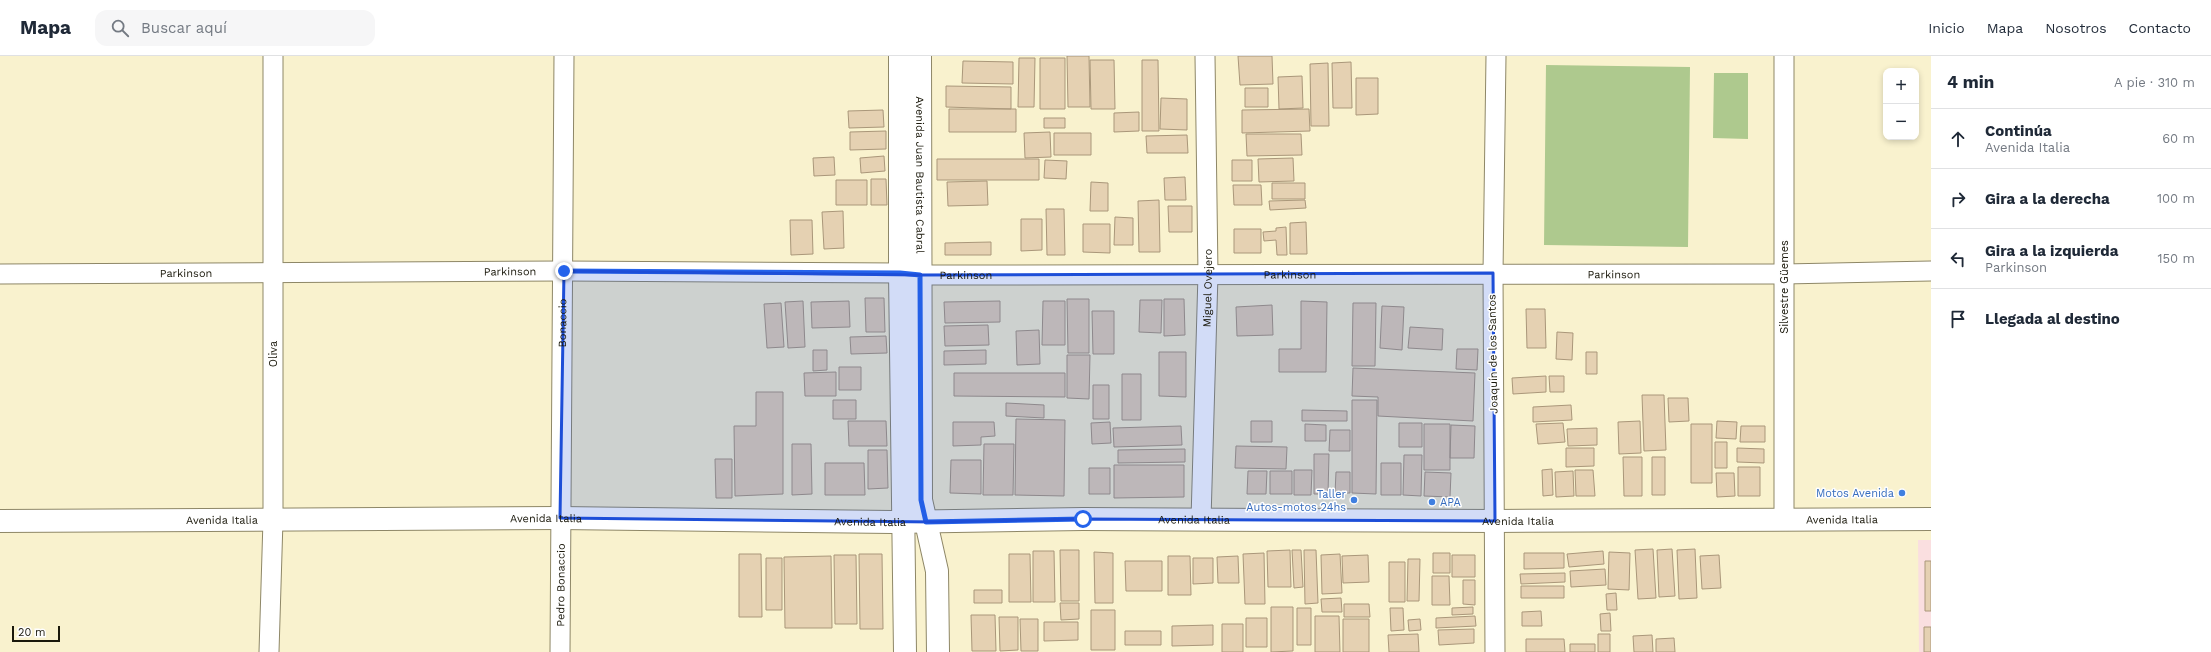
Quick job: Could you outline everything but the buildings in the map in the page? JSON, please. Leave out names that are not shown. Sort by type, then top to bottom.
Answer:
[{"type":"main road","name":"Avenida Juan Bautista Cabral","points":[[900,56],[921,500],[937,571],[938,652]]},
{"type":"main road","name":"Avenida Juan Bautista Cabral","points":[[905,652],[903,522],[910,274],[920,56]]},
{"type":"main road","name":"Avenida Italia","points":[[0,521],[560,518],[903,522],[1083,519],[1495,521],[1931,519]]},
{"type":"street","name":"Oliva","points":[[269,652],[273,520],[273,56]]},
{"type":"street","name":"Bonaccio","points":[[560,518],[564,271],[564,56]]},
{"type":"street","name":"Miguel Ovejero","points":[[1201,520],[1208,274],[1205,56]]},
{"type":"street","name":"Joaquín de los Santos","points":[[1495,652],[1493,273],[1496,56]]},
{"type":"street","name":"Silvestre Güemes","points":[[1784,56],[1784,519]]},
{"type":"street","name":"Parkinson","points":[[0,274],[564,271],[910,274],[1784,274],[1931,271]]},
{"type":"street","name":"Pedro Bonaccio","points":[[560,518],[560,652]]},
{"type":"highlighted area","points":[[564,271],[920,275],[1493,273],[1495,521],[1083,519],[936,522],[560,518]]},
{"type":"shaded area","points":[[1918,540],[1931,540],[1931,652],[1919,652]]},
{"type":"green space","points":[[1546,65],[1690,67],[1688,247],[1544,245]]},
{"type":"green space","points":[[1714,73],[1748,73],[1748,139],[1713,138]]},
{"type":"place","name":"Motos Avenida","points":[[1902,493]]},
{"type":"place","name":"Taller Autos-motos 24hs","points":[[1354,500]]},
{"type":"place","name":"APA","points":[[1432,502]]},
{"type":"route","points":[[564,271],[900,273],[920,275],[921,500],[926,522],[1083,519]]}]
